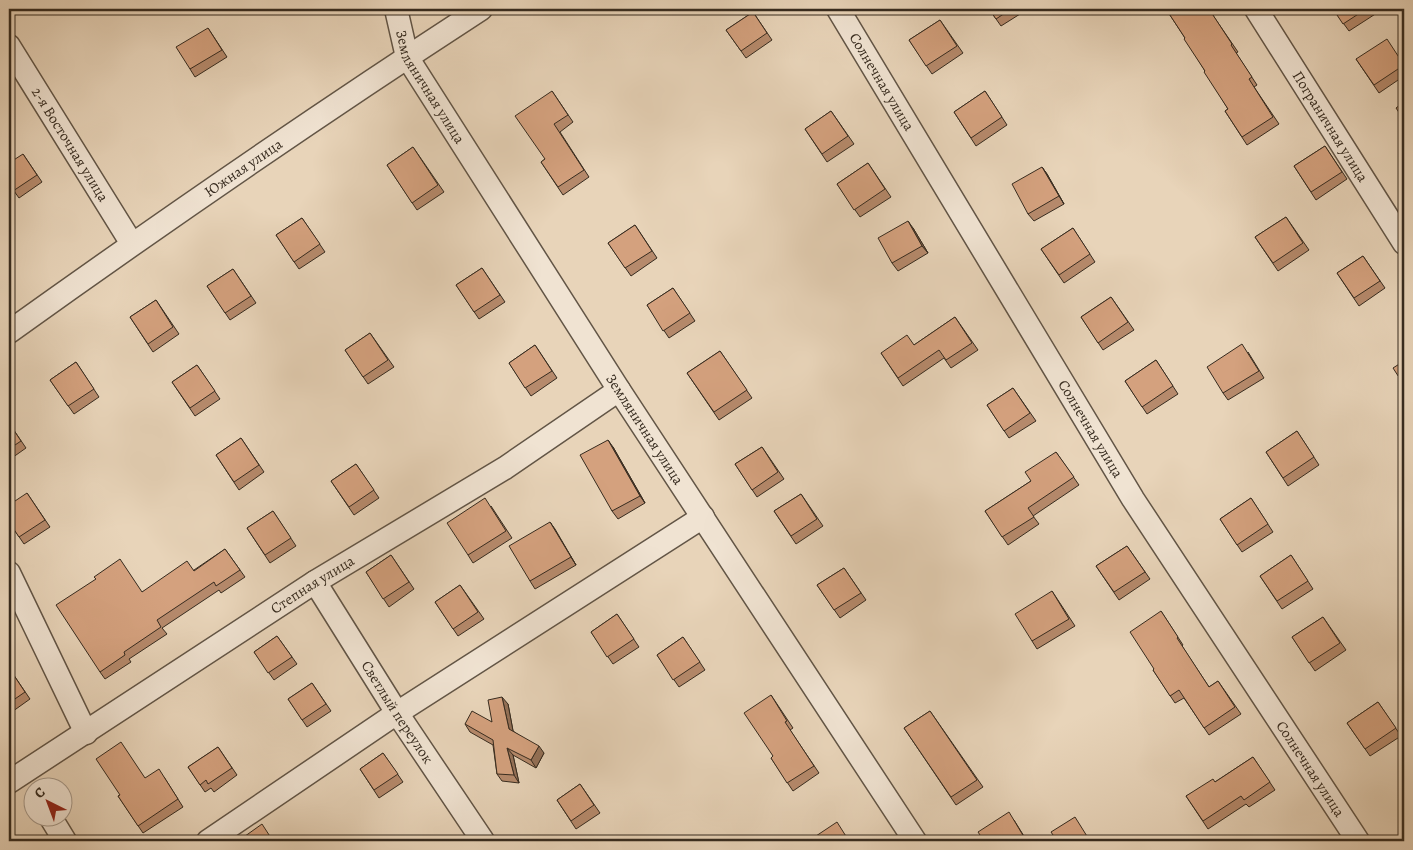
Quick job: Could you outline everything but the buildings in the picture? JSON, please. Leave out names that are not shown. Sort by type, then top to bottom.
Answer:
[{"type":"street","name":"Земляничная улица","points":[[396,9],[407,57],[619,390],[915,841]]},
{"type":"street","name":"Южная улица","points":[[9,332],[132,244],[407,57],[481,9]]},
{"type":"street","name":"Солнечная улица","points":[[838,9],[1134,499],[1358,841]]},
{"type":"street","name":"Пограничная улица","points":[[1256,9],[1404,243]]},
{"type":"street","name":"2-я Восточная улица","points":[[9,46],[132,244]]},
{"type":"street","name":"Степная улица","points":[[21,781],[86,733],[315,582],[505,468],[619,390]]},
{"type":"street","points":[[208,841],[397,713],[703,517]]},
{"type":"street","points":[[9,573],[86,733]]},
{"type":"street","name":"Светлый переулок","points":[[315,582],[397,713],[483,841]]},
{"type":"street","points":[[57,828],[65,841]]}]
